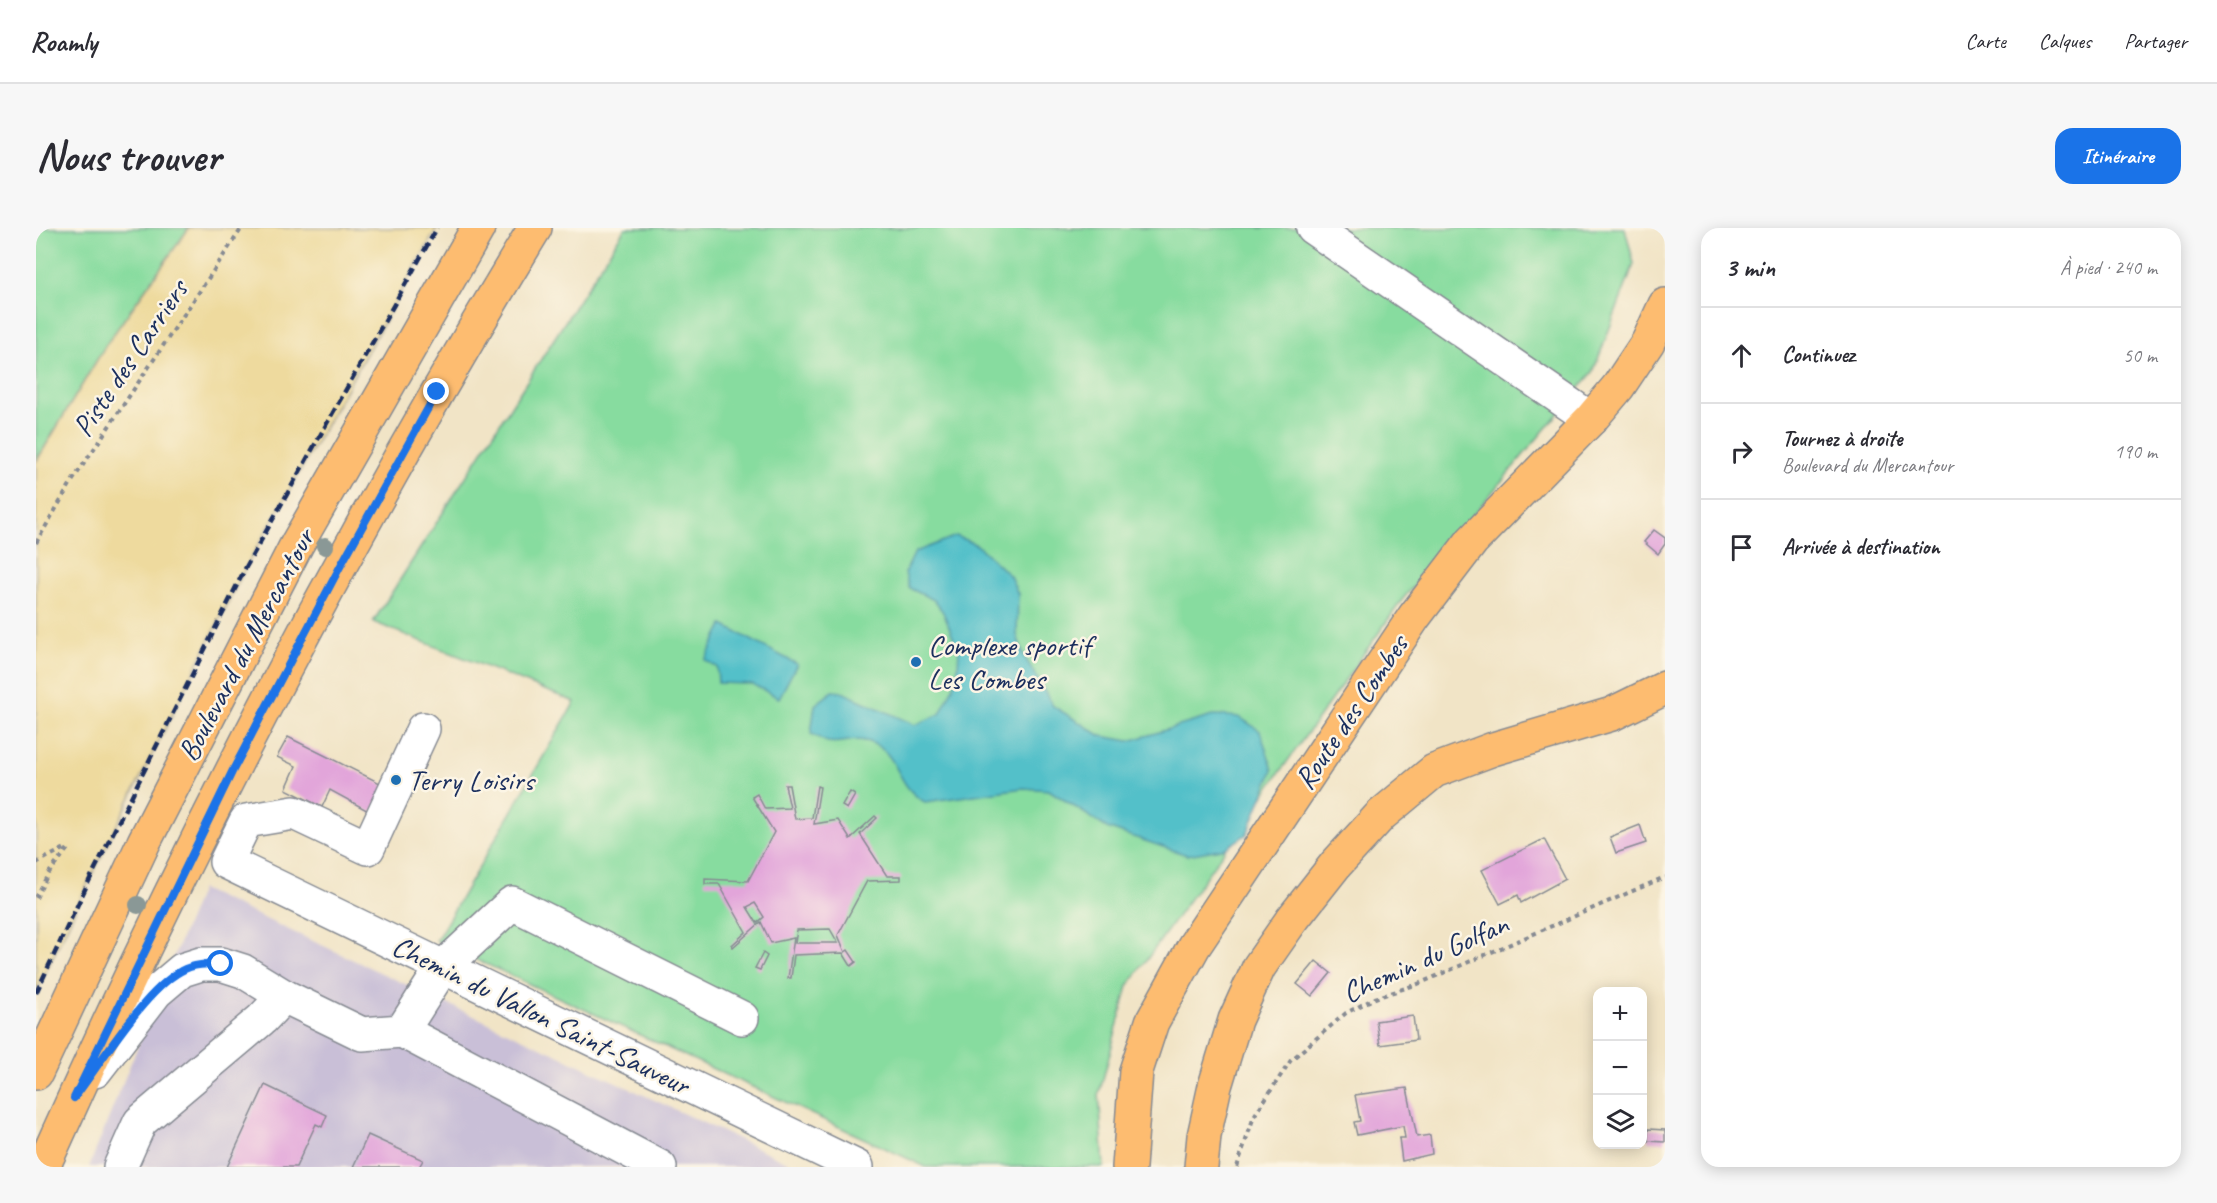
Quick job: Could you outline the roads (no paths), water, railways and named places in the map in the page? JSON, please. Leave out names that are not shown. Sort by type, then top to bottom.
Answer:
[{"type":"main road","name":"Boulevard du Mercantour","points":[[36,1073],[144,842],[297,544],[478,228]]},
{"type":"main road","name":"Boulevard du Mercantour","points":[[47,1161],[74,1098],[228,781],[341,565],[437,392],[535,228]]},
{"type":"main road","name":"Route des Combes","points":[[1129,1167],[1136,1071],[1152,1022],[1194,946],[1414,617],[1472,541],[1591,419],[1618,387],[1648,342],[1665,305]]},
{"type":"main road","points":[[1201,1167],[1204,1136],[1215,1086],[1235,1020],[1259,967],[1297,913],[1381,815],[1434,771],[1492,749],[1612,714],[1665,688]]},
{"type":"street","points":[[1313,228],[1591,419]]},
{"type":"street","name":"Chemin du Vallon Saint-Sauveur","points":[[423,729],[368,848],[294,813],[246,821],[226,862],[442,969],[857,1167]]},
{"type":"street","points":[[402,1031],[442,969],[512,903],[742,1018]]},
{"type":"street","points":[[74,1098],[138,1013],[182,970],[201,964],[221,964],[243,971],[284,996],[362,1034],[402,1031],[660,1167]]},
{"type":"street","points":[[120,1167],[140,1122],[262,1019],[284,996]]},
{"type":"water","points":[[956,536],[977,545],[1010,576],[1018,594],[1017,635],[1023,654],[1053,706],[1101,736],[1129,741],[1216,715],[1239,717],[1260,731],[1273,770],[1247,834],[1226,848],[1187,855],[1107,828],[1049,790],[1023,788],[925,802],[909,789],[889,756],[874,744],[861,740],[828,742],[811,734],[815,705],[833,691],[842,692],[915,725],[940,714],[957,679],[959,651],[943,612],[934,600],[909,588],[905,573],[915,552]]},
{"type":"water","points":[[723,625],[797,664],[779,698],[752,684],[718,683],[717,667],[705,660]]},
{"type":"railway","points":[[36,993],[86,887],[246,567],[437,228]]},
{"type":"place","name":"Complexe sportif Les Combes","points":[[916,662]]},
{"type":"place","name":"Terry Loisirs","points":[[396,780]]}]
